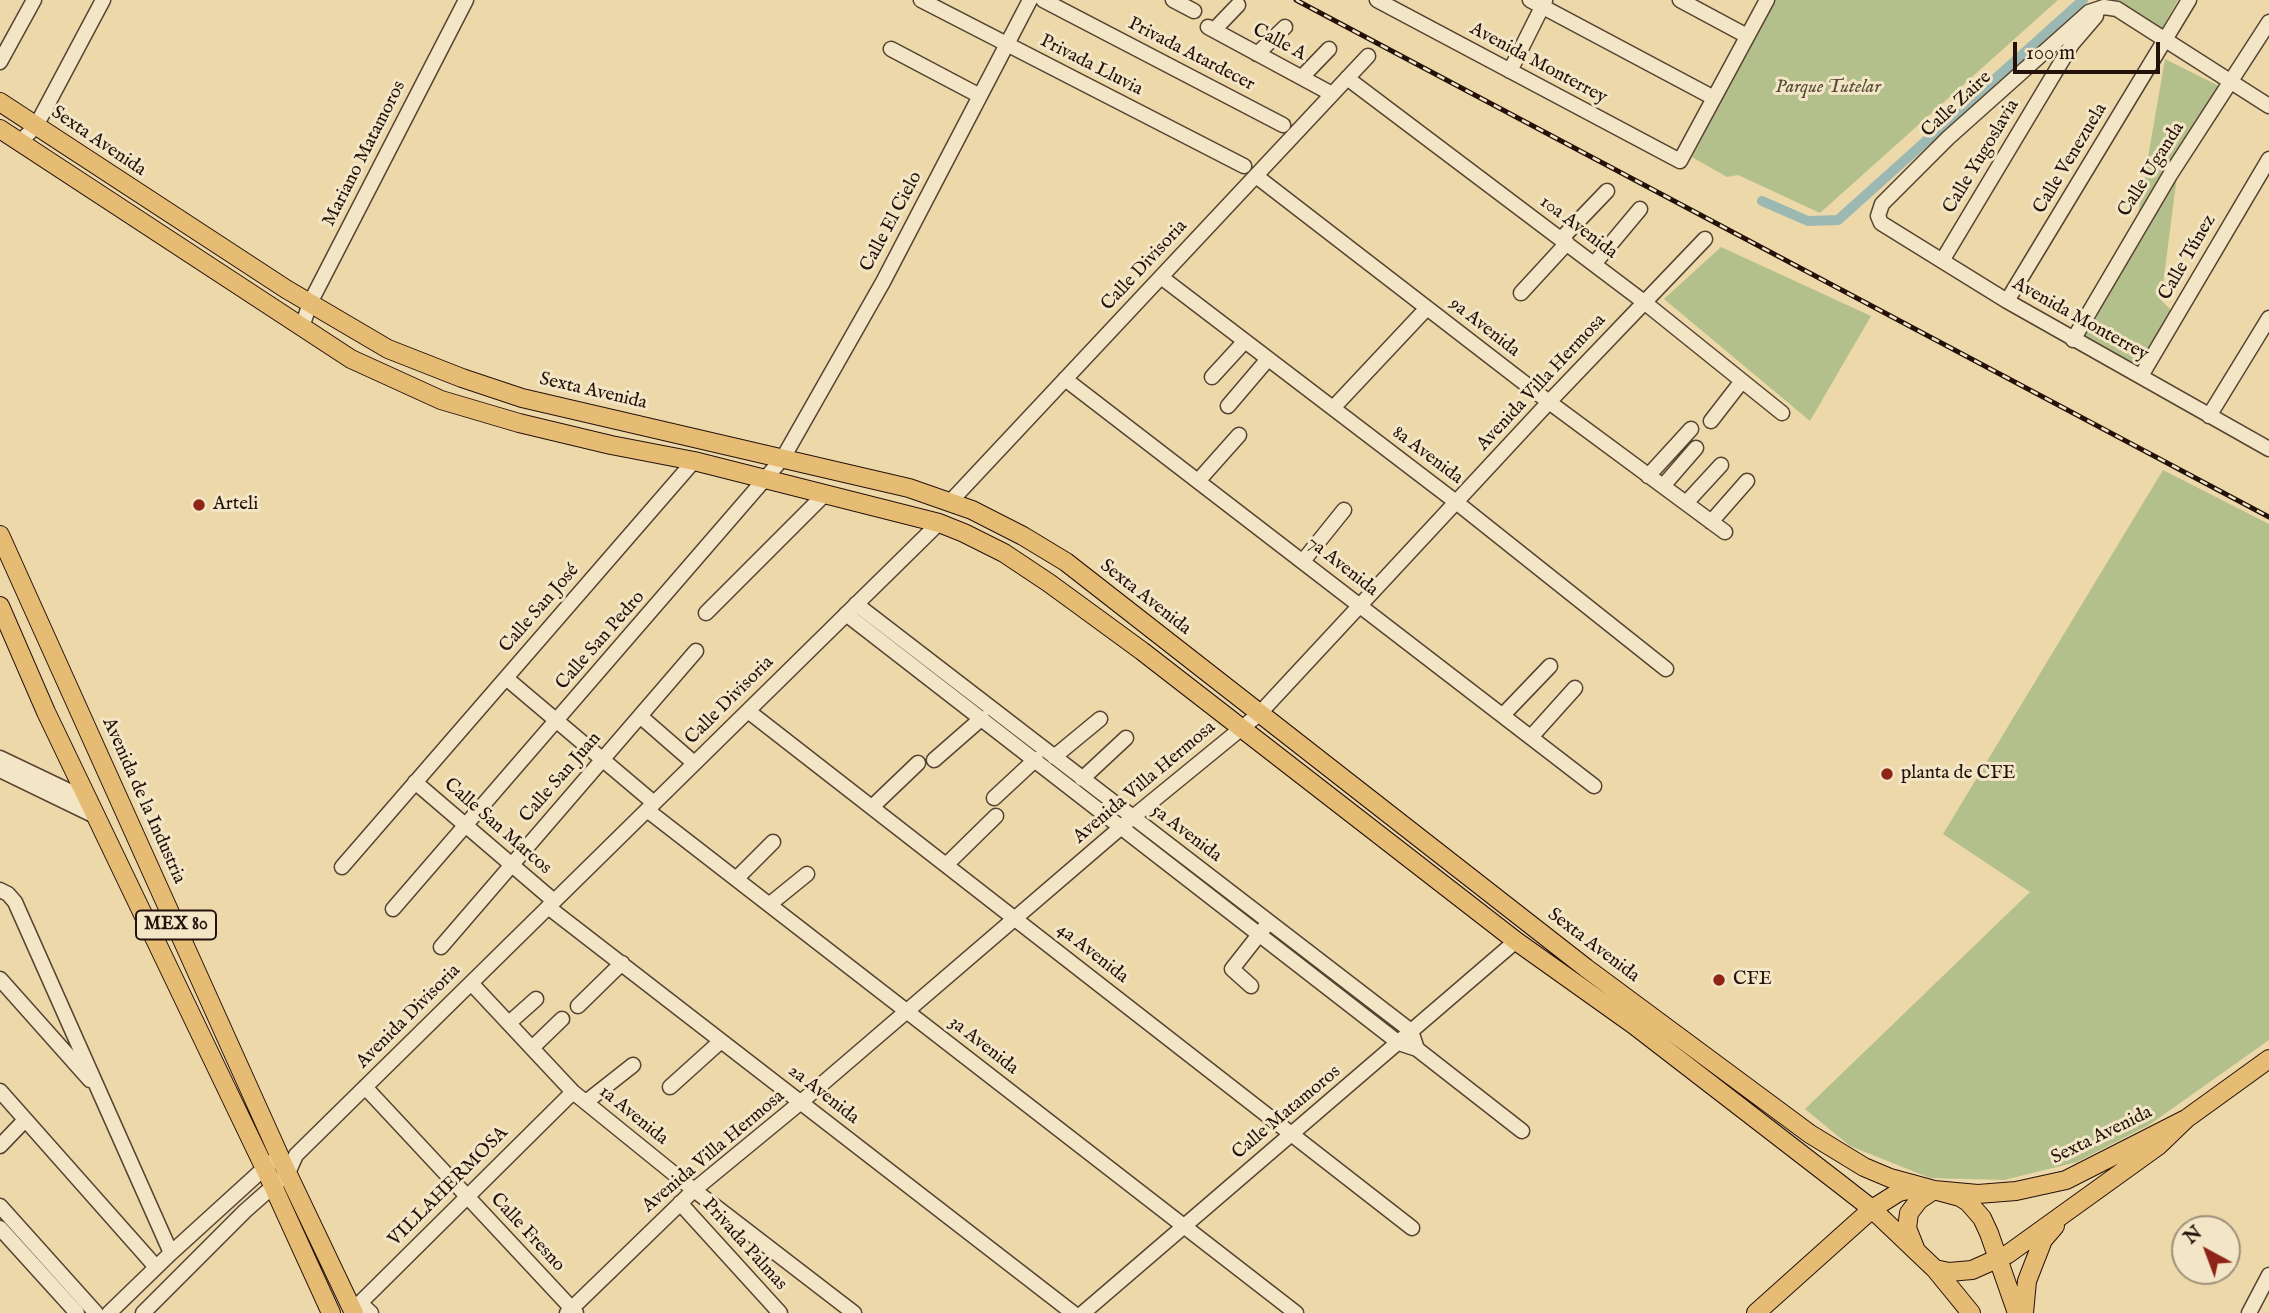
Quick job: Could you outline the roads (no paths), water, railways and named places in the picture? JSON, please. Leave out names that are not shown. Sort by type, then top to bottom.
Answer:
[{"type":"main road","name":"Sexta Avenida","points":[[0,103],[162,210],[388,349],[522,398],[909,488],[972,510],[1007,528],[1066,562],[1586,968],[1810,1134],[1864,1167],[1928,1189],[1978,1194],[2016,1191],[2066,1180],[2186,1119]]},
{"type":"main road","name":"Sexta Avenida","points":[[0,128],[351,359],[441,400],[519,423],[694,461],[939,523],[1004,553],[1142,651],[1516,941],[1634,1025],[1872,1209],[1935,1269],[1971,1313]]},
{"type":"main road","name":"Avenida de la Industria","points":[[0,535],[288,1156],[288,1173],[359,1309]]},
{"type":"main road","name":"MEX 80","points":[[0,606],[46,712],[264,1166],[331,1313]]},
{"type":"main road","points":[[1935,1269],[1949,1272],[1972,1270],[1999,1258],[2064,1215],[2158,1146],[2186,1119],[2269,1059]]},
{"type":"main road","points":[[1918,1255],[1907,1228],[1909,1213],[1928,1189]]},
{"type":"main road","points":[[1756,1313],[1872,1209],[1899,1192],[1928,1189],[1960,1197],[1968,1202],[1986,1227],[2017,1313]]},
{"type":"main road","points":[[2024,1313],[2027,1281],[2043,1240],[2064,1215]]},
{"type":"street","points":[[0,62],[34,0]]},
{"type":"street","points":[[20,142],[36,125],[103,0]]},
{"type":"street","name":"Mariano Matamoros","points":[[302,327],[310,303],[466,0]]},
{"type":"street","name":"Privada Lluvia","points":[[921,0],[1250,171]]},
{"type":"street","name":"Calle El Cielo","points":[[766,480],[783,458],[883,282],[1030,0]]},
{"type":"street","name":"Privada Atardecer","points":[[1043,0],[1283,125]]},
{"type":"street","points":[[1173,0],[1194,11]]},
{"type":"street","name":"Avenida Monterrey","points":[[1377,0],[1680,161],[1714,98]]},
{"type":"street","points":[[1680,0],[1747,36]]},
{"type":"street","points":[[1510,71],[1539,2],[1714,98],[1767,0]]},
{"type":"street","name":"Calle Venezuela","points":[[2007,302],[2189,0]]},
{"type":"street","name":"Calle A","points":[[1238,5],[1211,29],[1332,94]]},
{"type":"street","points":[[2104,7],[2117,9],[2269,106]]},
{"type":"street","name":"Calle Zaire","points":[[1878,216],[1882,204],[1948,138],[2089,12],[2104,7]]},
{"type":"street","name":"Calle Yugoslavia","points":[[1942,261],[2072,44],[2104,7]]},
{"type":"street","name":"Calle Uganda","points":[[2073,340],[2170,175],[2269,22]]},
{"type":"street","points":[[1257,54],[1285,27]]},
{"type":"street","points":[[891,49],[980,96]]},
{"type":"street","points":[[1302,78],[1329,49]]},
{"type":"street","name":"Calle Divisoria","points":[[950,502],[1161,277],[1250,171],[1368,56]]},
{"type":"street","name":"10a Avenida","points":[[1347,78],[1644,302],[1782,413]]},
{"type":"street","name":"Calle Túnez","points":[[2141,376],[2269,159]]},
{"type":"street","name":"9a Avenida","points":[[1250,171],[1549,402],[1725,532]]},
{"type":"street","points":[[1521,293],[1607,191]]},
{"type":"street","points":[[1594,264],[1640,209]]},
{"type":"street","name":"Avenida Monterrey","points":[[1878,216],[1881,223],[2007,302],[2269,449]]},
{"type":"street","name":"Avenida Villa Hermosa","points":[[571,1312],[694,1190],[801,1102],[1127,822],[1259,714],[1549,402],[1705,239]]},
{"type":"street","name":"8a Avenida","points":[[1161,277],[1456,502],[1667,669]]},
{"type":"street","points":[[1333,408],[1427,308]]},
{"type":"street","points":[[2209,416],[2269,318]]},
{"type":"street","points":[[1212,377],[1245,341]]},
{"type":"street","points":[[1228,406],[1268,359]]},
{"type":"street","name":"7a Avenida","points":[[1065,379],[1594,786]]},
{"type":"street","points":[[1711,421],[1742,381]]},
{"type":"street","points":[[1648,476],[1691,429]]},
{"type":"street","points":[[1198,481],[1239,435]]},
{"type":"street","points":[[1663,486],[1696,448]]},
{"type":"street","name":"Calle San José","points":[[342,867],[694,461]]},
{"type":"street","points":[[1686,503],[1721,466]]},
{"type":"street","name":"Calle San Pedro","points":[[393,909],[766,480]]},
{"type":"street","points":[[1711,522],[1747,481]]},
{"type":"street","points":[[706,613],[824,495]]},
{"type":"street","points":[[1303,561],[1344,510]]},
{"type":"street","name":"Calle Divisoria","points":[[551,904],[939,523]]},
{"type":"street","name":"5a Avenida","points":[[851,609],[991,719],[1036,760],[1269,922],[1411,1031]]},
{"type":"street","name":"Calle San Juan","points":[[441,947],[696,651]]},
{"type":"street","points":[[1503,715],[1550,666]]},
{"type":"street","name":"3a Avenida","points":[[506,678],[737,878],[1296,1313]]},
{"type":"street","points":[[1531,737],[1575,688]]},
{"type":"street","name":"4a Avenida","points":[[748,711],[1412,1228]]},
{"type":"street","points":[[640,716],[694,763]]},
{"type":"street","points":[[934,760],[991,719]]},
{"type":"street","name":"5a Avenida","points":[[991,719],[1054,757],[1259,933],[1399,1043],[1417,1049],[1522,1131]]},
{"type":"street","points":[[1054,757],[1100,719]]},
{"type":"street","points":[[1082,779],[1126,738]]},
{"type":"street","points":[[0,758],[93,809]]},
{"type":"street","points":[[994,798],[1036,760]]},
{"type":"street","points":[[872,807],[918,763]]},
{"type":"street","points":[[0,770],[93,809]]},
{"type":"street","name":"Calle San Marcos","points":[[415,782],[551,904]]},
{"type":"street","points":[[946,865],[996,816]]},
{"type":"street","points":[[737,878],[774,842]]},
{"type":"street","points":[[770,904],[807,874]]},
{"type":"street","points":[[0,890],[15,902],[171,1253]]},
{"type":"street","name":"Avenida Divisoria","points":[[109,1313],[264,1166],[288,1156],[365,1087],[551,904]]},
{"type":"street","name":"2a Avenida","points":[[551,904],[622,964],[1073,1313]]},
{"type":"street","points":[[1251,985],[1232,970],[1269,922]]},
{"type":"street","name":"Calle Matamoros","points":[[1083,1313],[1516,941]]},
{"type":"street","points":[[578,1006],[622,964]]},
{"type":"street","points":[[0,979],[98,1090]]},
{"type":"street","name":"1a Avenida","points":[[471,983],[573,1092],[853,1313]]},
{"type":"street","points":[[509,1023],[536,999]]},
{"type":"street","points":[[532,1048],[562,1019]]},
{"type":"street","points":[[1411,1031],[1417,1049]]},
{"type":"street","points":[[670,1087],[721,1041]]},
{"type":"street","points":[[586,1102],[633,1065]]},
{"type":"street","name":"Calle Fresno","points":[[365,1087],[571,1312]]},
{"type":"street","points":[[0,1091],[156,1267]]},
{"type":"street","name":"VILLAHERMOSA","points":[[359,1309],[467,1196],[573,1092]]},
{"type":"street","points":[[0,1146],[25,1120]]},
{"type":"street","points":[[143,1313],[288,1173]]},
{"type":"street","name":"Privada Palmas","points":[[680,1203],[780,1313]]},
{"type":"street","points":[[0,1206],[96,1313]]},
{"type":"street","points":[[0,1228],[77,1313]]},
{"type":"street","points":[[2249,1313],[2267,1281]]},
{"type":"waterway","points":[[1762,201],[1808,221],[1838,220],[2083,0]]},
{"type":"railway","points":[[1296,0],[2269,517]]},
{"type":"place","name":"Arteli","points":[[199,505]]},
{"type":"place","name":"planta de CFE","points":[[1887,774]]},
{"type":"place","name":"CFE","points":[[1719,980]]},
{"type":"park label","name":"Parque Tutelar","points":[[1828,88]]}]
